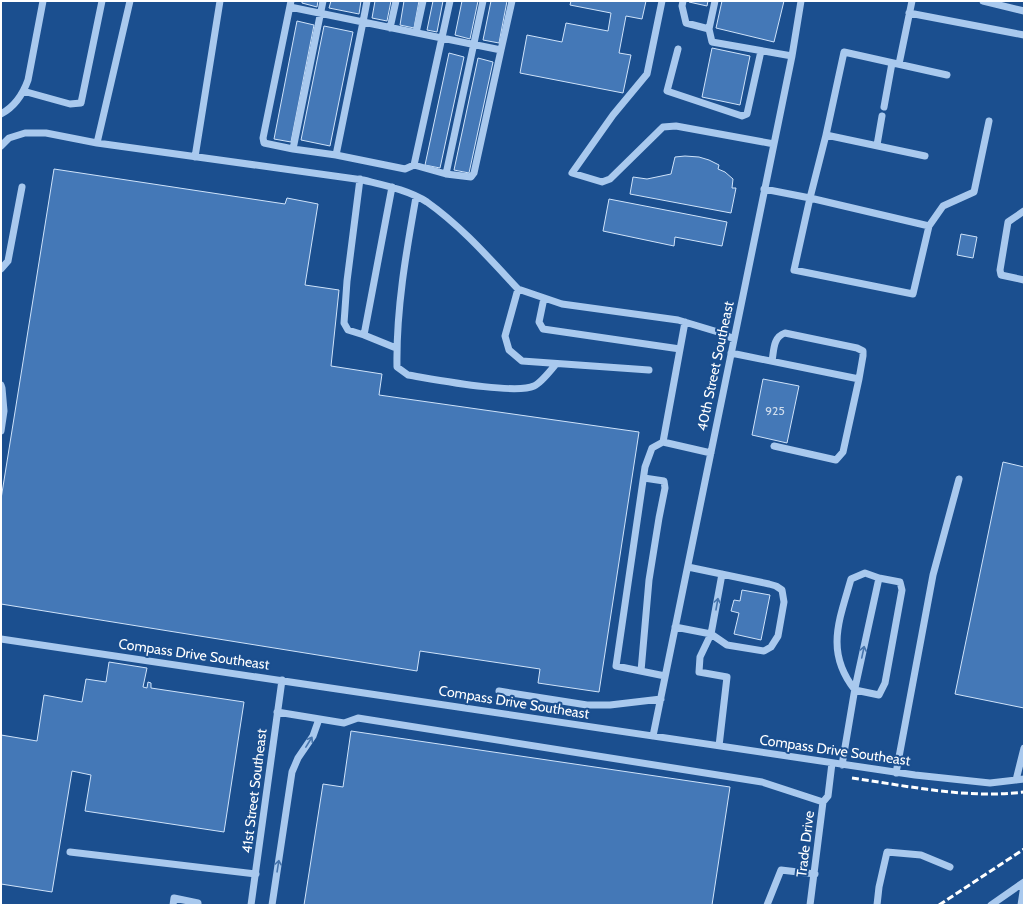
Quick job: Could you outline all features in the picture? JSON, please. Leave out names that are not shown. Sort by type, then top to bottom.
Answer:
[{"type":"street","points":[[1,114],[17,100],[28,80],[44,1]]},
{"type":"street","points":[[23,91],[70,104],[81,103],[102,1]]},
{"type":"street","points":[[97,143],[130,1]]},
{"type":"street","points":[[195,157],[220,1]]},
{"type":"street","points":[[293,148],[322,1]]},
{"type":"street","points":[[336,155],[367,1]]},
{"type":"street","points":[[390,28],[396,1]]},
{"type":"street","points":[[416,33],[423,1]]},
{"type":"street","points":[[414,165],[450,1]]},
{"type":"street","points":[[446,174],[483,1]]},
{"type":"street","points":[[501,50],[320,13],[291,4],[263,138],[264,143],[336,155],[405,169],[414,165],[446,174],[471,177],[474,173],[512,1]]},
{"type":"street","points":[[662,1],[647,74],[613,114],[572,174],[602,182],[610,179],[663,127],[676,126],[774,144]]},
{"type":"street","points":[[683,1],[682,6],[686,23],[708,29]]},
{"type":"street","points":[[715,1],[708,29],[712,42],[792,56]]},
{"type":"street","name":"40th Street Southeast","points":[[653,736],[792,56],[801,1]]},
{"type":"street","points":[[884,107],[912,1]]},
{"type":"street","points":[[983,1],[1024,11]]},
{"type":"street","points":[[909,13],[1024,35]]},
{"type":"street","points":[[678,49],[667,91],[742,116],[747,114],[761,51]]},
{"type":"street","points":[[947,75],[844,52],[794,270],[913,294],[929,226],[943,206],[974,192],[989,121]]},
{"type":"street","points":[[876,145],[882,116]]},
{"type":"street","points":[[1,146],[9,138],[25,133],[46,133],[97,143],[360,179],[392,187],[426,201],[467,235],[518,289],[562,304],[685,322],[718,332],[734,339]]},
{"type":"street","points":[[826,135],[925,156]]},
{"type":"street","points":[[360,179],[347,281],[344,323],[348,330],[396,348]]},
{"type":"street","points":[[1,269],[8,261],[22,187]]},
{"type":"street","points":[[364,335],[392,187]]},
{"type":"street","points":[[764,189],[810,198],[929,226]]},
{"type":"street","points":[[416,197],[404,266],[396,336],[396,367],[408,375],[505,389],[535,386],[556,364]]},
{"type":"street","points":[[1024,211],[1008,222],[1000,270],[1001,276],[1024,280]]},
{"type":"street","points":[[518,289],[505,336],[509,350],[522,361],[649,370]]},
{"type":"street","points":[[544,298],[539,322],[543,329],[680,349]]},
{"type":"street","points":[[663,442],[685,322]]},
{"type":"street","points":[[772,361],[776,339],[780,334],[785,333],[857,348],[863,351],[864,356],[843,452],[836,460],[774,446]]},
{"type":"street","points":[[731,353],[859,379]]},
{"type":"street","points":[[1,386],[4,411],[1,431]]},
{"type":"street","points":[[666,676],[616,666],[645,467],[652,448],[663,442],[711,453]]},
{"type":"street","points":[[641,671],[649,580],[665,488],[664,481],[644,478]]},
{"type":"street","points":[[896,773],[933,575],[959,479]]},
{"type":"street","points":[[675,628],[711,634],[727,645],[764,651],[771,647],[778,636],[784,602],[782,590],[776,586],[688,567]]},
{"type":"street","points":[[865,573],[879,578],[900,582],[902,590],[885,683],[879,695],[855,690],[847,680],[838,659],[837,631],[851,579],[865,573]]},
{"type":"street","points":[[719,746],[727,677],[699,672],[700,657],[711,634],[722,574]]},
{"type":"street","points":[[842,765],[855,690],[879,578]]},
{"type":"street","name":"Compass Drive Southeast","points":[[1,639],[896,773],[990,783],[1024,778]]},
{"type":"street","name":"41st Street Southeast","points":[[252,905],[282,680]]},
{"type":"street","points":[[499,691],[587,705],[610,705],[661,699]]},
{"type":"street","points":[[277,712],[344,722],[358,718],[762,782],[823,802]]},
{"type":"street","points":[[272,905],[292,772],[298,758],[313,736],[319,719]]},
{"type":"street","points":[[1016,780],[1024,748]]},
{"type":"street","name":"Trade Drive","points":[[810,905],[823,802],[828,796],[832,763]]},
{"type":"street","points":[[70,852],[256,874]]},
{"type":"street","points":[[877,905],[879,887],[887,852],[921,855],[950,867]]},
{"type":"street","points":[[767,905],[781,870],[815,874]]},
{"type":"street","points":[[990,905],[1024,883]]},
{"type":"street","points":[[1021,905],[1024,883]]},
{"type":"street","points":[[173,905],[174,898],[198,902],[198,905]]},
{"type":"building","points":[[302,1],[318,1],[317,7],[302,3]]},
{"type":"building","points":[[331,1],[361,1],[359,14],[329,8]]},
{"type":"building","points":[[375,1],[391,1],[387,21],[372,18]]},
{"type":"building","points":[[404,1],[419,1],[414,28],[400,25]]},
{"type":"building","points":[[433,1],[443,1],[437,32],[427,30]]},
{"type":"building","points":[[462,1],[478,1],[470,39],[455,35]]},
{"type":"building","points":[[491,1],[507,1],[499,43],[483,40]]},
{"type":"building","points":[[571,1],[646,1],[642,19],[626,16],[619,53],[631,55],[623,93],[520,73],[527,35],[562,42],[566,23],[608,31],[611,13],[570,5]]},
{"type":"building","points":[[689,1],[708,1],[707,6]]},
{"type":"building","points":[[722,1],[784,1],[774,42],[716,28]]},
{"type":"building","points":[[297,21],[314,25],[291,142],[274,139]]},
{"type":"building","points":[[324,26],[353,32],[330,146],[301,140]]},
{"type":"building","points":[[712,48],[750,56],[740,105],[702,97]]},
{"type":"building","points":[[449,53],[464,57],[440,168],[425,165]]},
{"type":"building","points":[[478,58],[493,62],[469,173],[454,170]]},
{"type":"building","points":[[675,157],[699,157],[709,160],[719,165],[718,169],[725,172],[733,179],[732,188],[736,188],[731,213],[630,194],[633,177],[647,179],[671,174]]},
{"type":"building","points":[[54,169],[285,204],[287,198],[318,204],[305,285],[339,290],[331,366],[382,374],[379,395],[639,432],[599,692],[538,683],[540,669],[420,651],[417,671],[1,604],[1,499]]},
{"type":"building","points":[[609,199],[727,222],[722,246],[675,237],[674,246],[603,231]]},
{"type":"building","points":[[961,234],[977,237],[973,258],[957,255]]},
{"type":"building","points":[[763,379],[799,386],[787,443],[752,435]]},
{"type":"building","points":[[1003,462],[1024,467],[1024,708],[955,694]]},
{"type":"building","points":[[742,590],[770,595],[761,640],[734,634],[739,613],[731,611],[734,600],[740,601]]},
{"type":"building","points":[[109,662],[147,668],[143,687],[147,688],[148,682],[151,683],[151,688],[244,702],[224,832],[85,811],[91,775],[72,771],[52,892],[1,884],[1,735],[37,741],[44,695],[82,702],[86,679],[106,682]]},
{"type":"building","points":[[351,731],[730,787],[712,905],[304,905],[323,784],[343,787]]},
{"type":"railway","points":[[852,778],[959,793],[1003,794],[1024,792]]},
{"type":"railway","points":[[939,905],[1024,849]]}]
